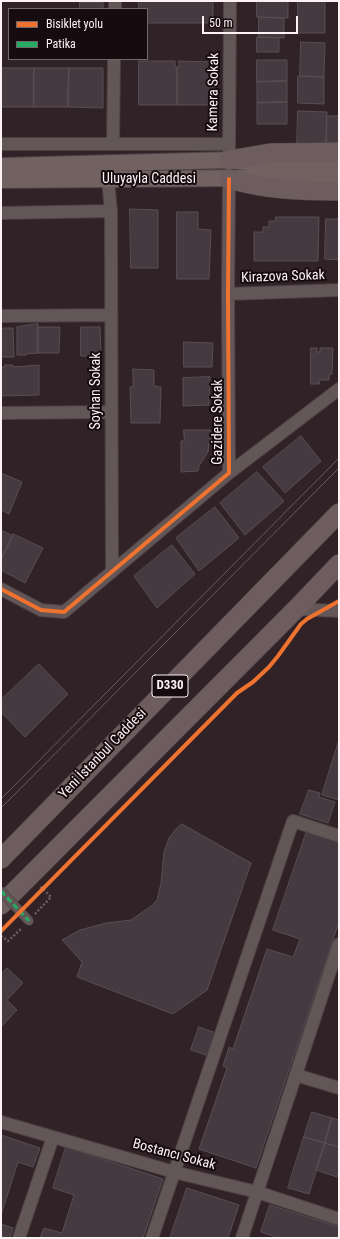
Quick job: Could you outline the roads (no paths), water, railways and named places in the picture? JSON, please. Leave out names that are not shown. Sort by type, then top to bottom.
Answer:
[{"type":"highway","points":[[229,152],[339,152]]},
{"type":"highway","points":[[229,179],[253,186],[276,189],[299,191],[339,191]]},
{"type":"highway","name":"Yeni İstanbul Caddesi","points":[[1,858],[339,513]]},
{"type":"highway","name":"D330","points":[[1,905],[339,564]]},
{"type":"main road","name":"Uluyayla Caddesi","points":[[1,166],[229,152],[297,172]]},
{"type":"main road","points":[[297,172],[339,166]]},
{"type":"main road","name":"Uluyayla Caddesi","points":[[1,180],[229,179],[297,172]]},
{"type":"main road","points":[[297,172],[339,180]]},
{"type":"street","name":"Kamera Sokak","points":[[229,152],[230,1]]},
{"type":"street","points":[[113,144],[114,60]]},
{"type":"street","points":[[1,144],[113,144],[229,152]]},
{"type":"street","name":"Gazidere Sokak","points":[[1,588],[41,610],[64,612],[229,473],[229,179]]},
{"type":"street","name":"Soyhan Sokak","points":[[108,180],[111,211],[112,572]]},
{"type":"street","points":[[1,213],[111,211]]},
{"type":"street","name":"Kirazova Sokak","points":[[228,294],[339,290]]},
{"type":"street","points":[[1,316],[111,316]]},
{"type":"street","points":[[229,473],[339,390]]},
{"type":"street","points":[[1,413],[111,412]]},
{"type":"street","points":[[296,609],[339,611]]},
{"type":"street","points":[[152,1238],[293,821],[339,836]]},
{"type":"street","points":[[1,891],[29,921]]},
{"type":"street","points":[[242,1238],[338,950]]},
{"type":"street","points":[[296,1074],[339,1088]]},
{"type":"street","name":"Bostancı Sokak","points":[[1,1122],[174,1172],[257,1192],[339,1219]]},
{"type":"street","points":[[19,1238],[53,1137]]},
{"type":"tram line","points":[[1,799],[339,458]]},
{"type":"tram line","points":[[1,808],[339,468]]}]
